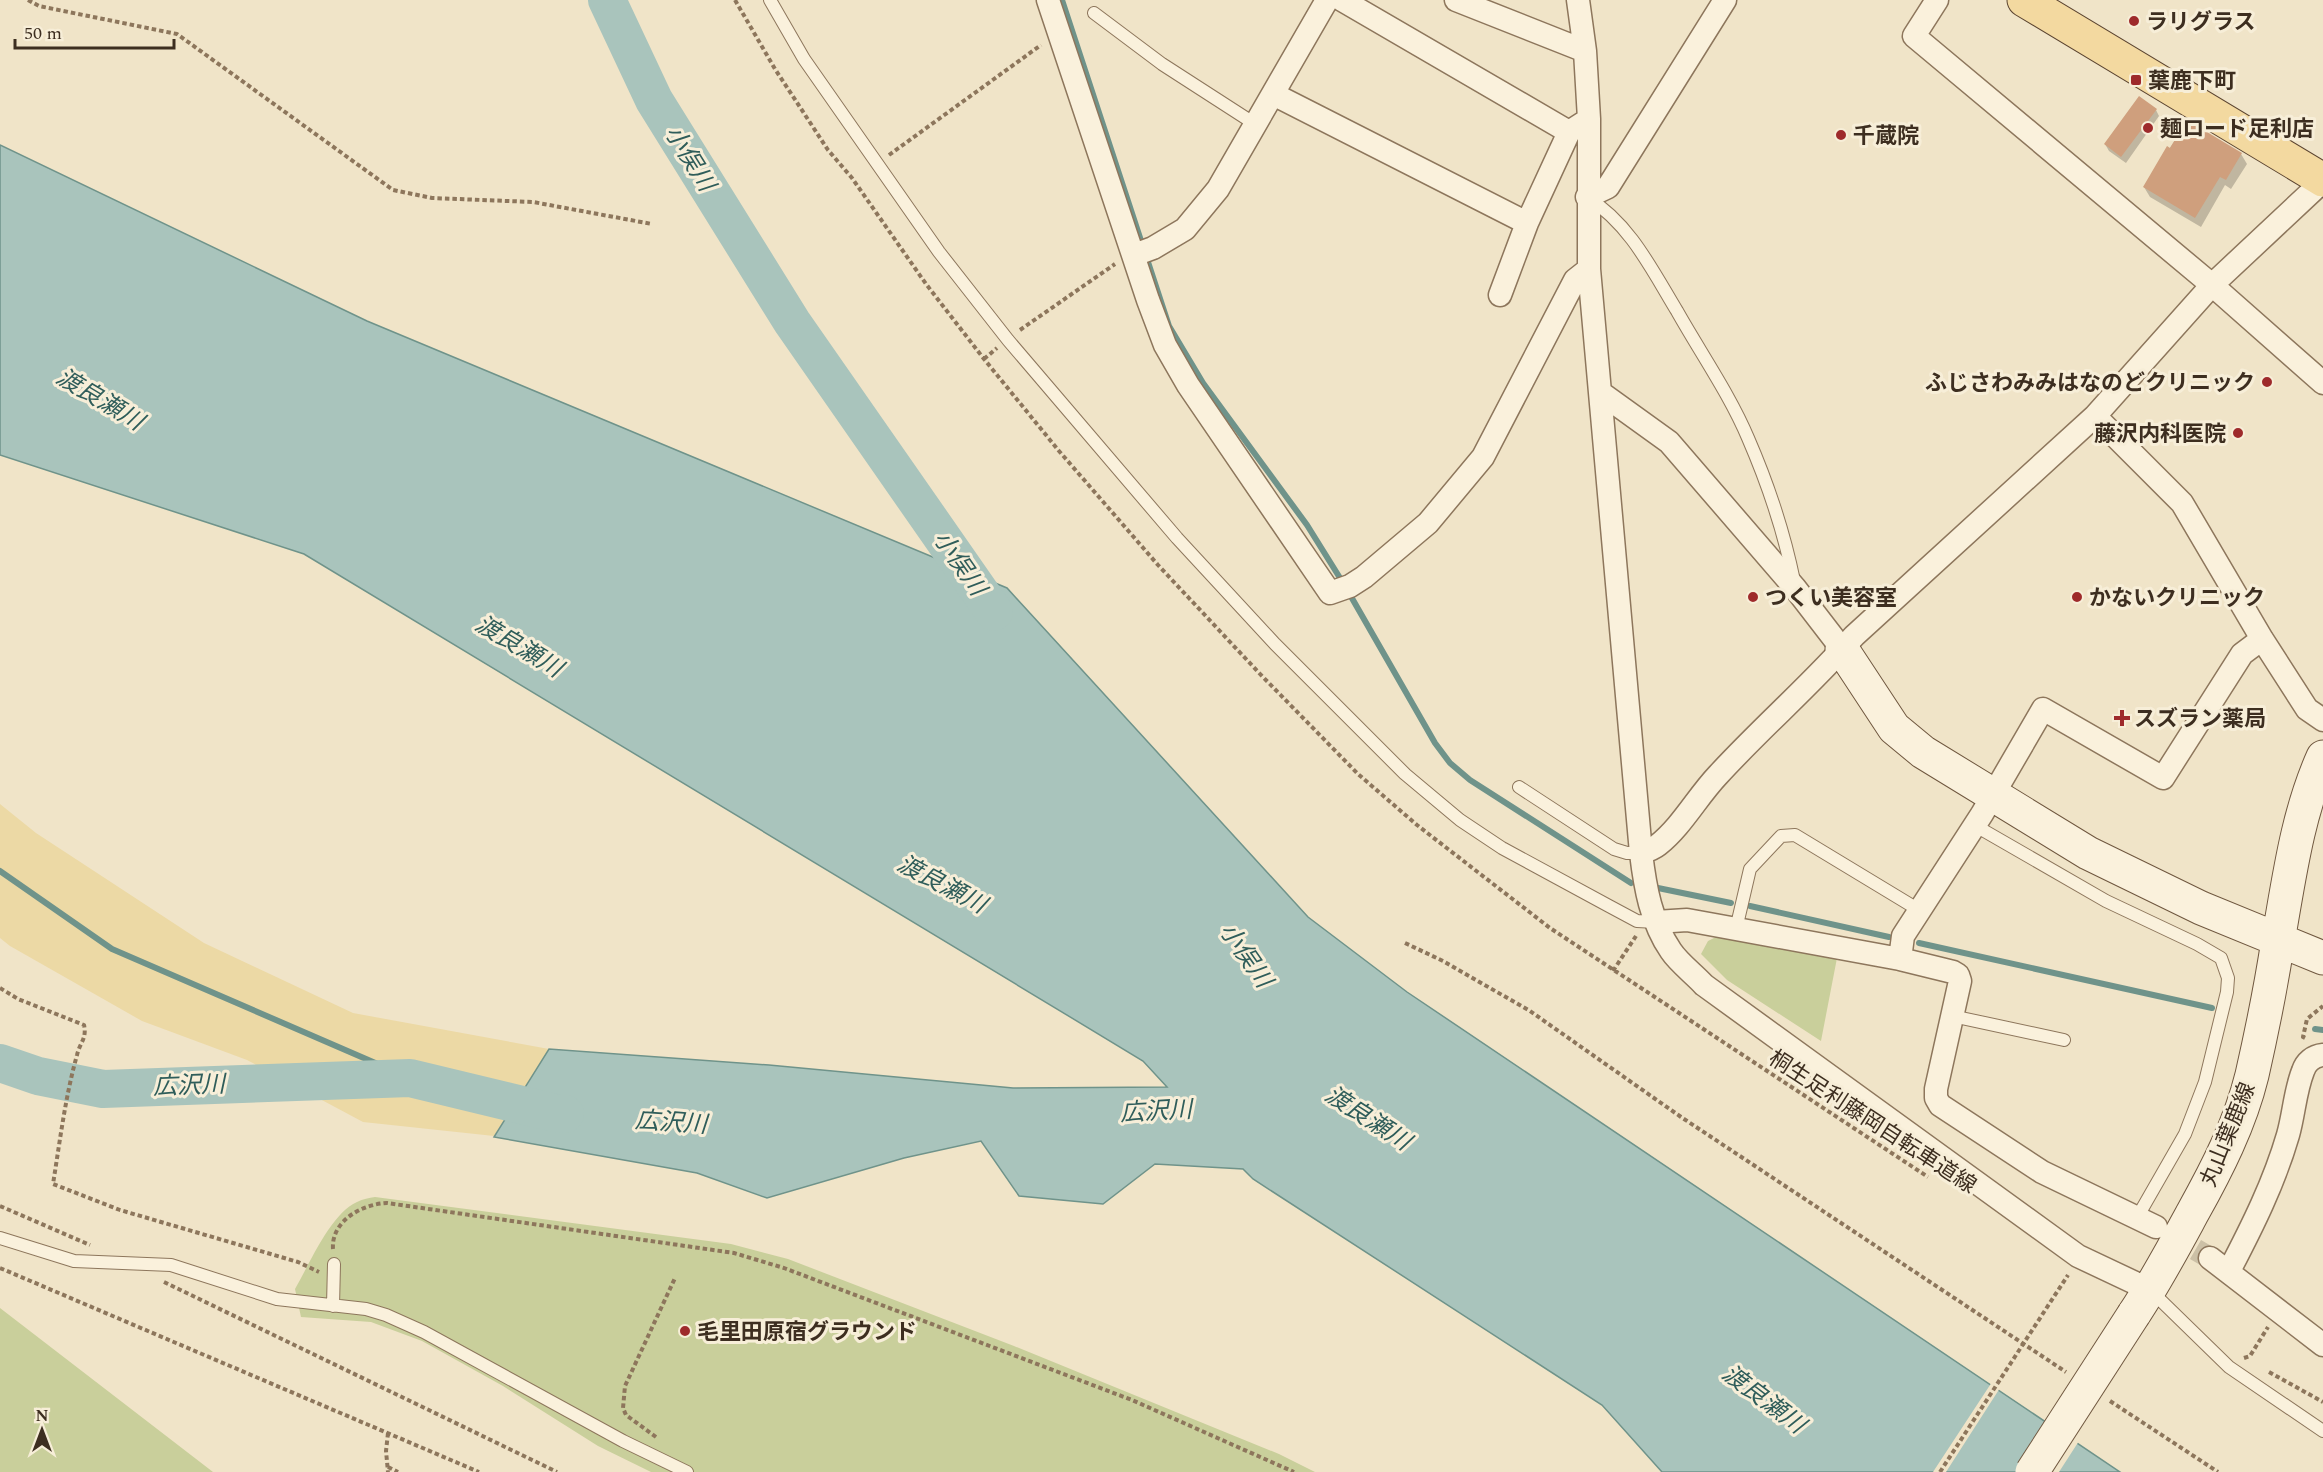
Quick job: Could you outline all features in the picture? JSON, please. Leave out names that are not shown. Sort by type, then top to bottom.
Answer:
[{"type":"main road","points":[[2024,0],[2323,180]]},
{"type":"main road","points":[[1842,649],[1894,728],[1923,752],[2088,853],[2201,908],[2323,958]]},
{"type":"main road","name":"丸山葉鹿線","points":[[2032,1472],[2142,1302],[2219,1165],[2235,1127],[2251,1078],[2300,828],[2307,800],[2323,757]]},
{"type":"street","points":[[1047,0],[1143,252],[1165,345],[1188,385],[1330,593],[1350,586],[1364,577],[1428,523],[1483,457],[1575,280],[1589,269]]},
{"type":"street","points":[[1143,252],[1185,229],[1218,189],[1327,0]]},
{"type":"street","points":[[1342,0],[1569,132]]},
{"type":"street","points":[[1456,0],[1585,51]]},
{"type":"street","points":[[1578,0],[1585,51],[1588,119],[1589,269],[1647,927],[1704,985],[2142,1302]]},
{"type":"street","points":[[1587,197],[1608,187],[1725,0]]},
{"type":"street","points":[[1937,0],[1914,36],[2212,285],[2323,383]]},
{"type":"street","points":[[1273,94],[1527,223]]},
{"type":"street","points":[[1500,295],[1527,223],[1569,132],[1588,119]]},
{"type":"street","points":[[1641,853],[1658,846],[1679,823],[1700,794],[1746,744],[1829,665],[1854,636],[2095,416],[2212,285],[2323,180]]},
{"type":"street","points":[[1600,393],[1669,442],[1795,588],[1842,649]]},
{"type":"street","points":[[2095,416],[2182,503],[2262,639],[2307,709],[2323,720]]},
{"type":"street","points":[[1900,959],[1903,936],[1993,795],[2043,709],[2163,778],[2242,654],[2262,639]]},
{"type":"street","points":[[1647,927],[1687,920],[1900,959],[1953,972],[1958,975],[1960,981],[1936,1089],[1936,1098],[1940,1105],[2042,1172],[2147,1222]]},
{"type":"street","points":[[2229,1271],[2272,1182],[2288,1135],[2303,1071],[2309,1060],[2316,1056],[2316,1048]]},
{"type":"street","points":[[2210,1258],[2323,1346]]},
{"type":"lane","points":[[770,0],[804,59],[939,252],[1008,340],[1169,529],[1275,644],[1405,774],[1460,820],[1502,848],[1647,927]]},
{"type":"lane","points":[[1094,13],[1162,64],[1256,124]]},
{"type":"lane","points":[[1587,197],[1604,208],[1623,226],[1648,262],[1748,437],[1786,543],[1795,588]]},
{"type":"lane","points":[[1519,787],[1614,849],[1627,853],[1641,853]]},
{"type":"lane","points":[[1974,825],[2106,901],[2197,944],[2221,958],[2228,978],[2227,992],[2205,1082],[2147,1222]]},
{"type":"lane","points":[[1736,929],[1750,869],[1781,836],[1788,834],[1795,835],[1919,910]]},
{"type":"lane","points":[[1952,1016],[2064,1040]]},
{"type":"lane","points":[[0,1238],[74,1261],[171,1265],[277,1299],[376,1312],[424,1332],[623,1441],[687,1472]]},
{"type":"lane","points":[[333,1306],[334,1264]]},
{"type":"lane","points":[[2142,1302],[2168,1306],[2205,1346],[2229,1366],[2323,1431]]},
{"type":"path","points":[[28,0],[39,6],[177,34],[393,190],[432,198],[533,202],[652,224]]},
{"type":"path","points":[[886,157],[1049,39]]},
{"type":"path","points":[[1029,324],[1123,259],[1143,252]]},
{"type":"path","points":[[984,359],[1002,344]]},
{"type":"path","name":"桐生足利藤岡自転車道線","points":[[1647,927],[1613,970],[1936,1182]]},
{"type":"path","points":[[1405,943],[1443,961],[1530,1011],[1682,1118],[2069,1374]]},
{"type":"path","points":[[0,988],[18,999],[84,1025],[86,1034],[77,1053],[64,1109],[53,1184],[120,1210],[298,1262],[332,1279]]},
{"type":"path","points":[[2316,1048],[2303,1037],[2307,1019],[2322,1008]]},
{"type":"path","points":[[334,1264],[333,1244],[339,1229],[348,1218],[361,1208],[372,1204],[387,1203],[734,1253],[784,1268],[1132,1400],[1294,1472]]},
{"type":"path","points":[[0,1206],[85,1242]]},
{"type":"path","points":[[0,1268],[479,1472]]},
{"type":"path","points":[[1940,1472],[2067,1275]]},
{"type":"path","points":[[672,1465],[670,1452],[665,1444],[626,1415],[623,1408],[625,1386],[675,1278]]},
{"type":"path","points":[[178,1289],[557,1472]]},
{"type":"path","points":[[2250,1356],[2270,1324]]},
{"type":"path","points":[[2237,1355],[2254,1364]]},
{"type":"path","points":[[2264,1369],[2323,1402]]},
{"type":"path","points":[[2108,1400],[2218,1472]]},
{"type":"path","points":[[388,1433],[386,1451],[388,1469],[398,1472]]},
{"type":"green space","points":[[1722,934],[1837,958],[1821,1041],[1727,980],[1701,954],[1708,941]]},
{"type":"green space","name":"毛里田原宿グラウンド","points":[[375,1197],[731,1244],[788,1259],[1014,1346],[1279,1454],[1315,1472],[651,1472],[598,1446],[503,1386],[422,1341],[371,1322],[301,1317],[295,1289],[330,1228],[347,1208],[359,1201]]},
{"type":"green space","points":[[0,1308],[213,1472],[0,1472]]},
{"type":"sand","points":[[0,804],[36,833],[204,943],[353,1013],[549,1049],[494,1136],[363,1122],[247,1060],[142,1021],[10,946],[0,938]]},
{"type":"water","name":"渡良瀬川","points":[[0,145],[367,321],[1007,588],[1308,917],[1407,992],[2120,1472],[1662,1472],[1602,1405],[1253,1179],[1243,1169],[1155,1164],[1103,1204],[1019,1196],[981,1141],[904,1158],[767,1198],[697,1173],[494,1137],[549,1049],[769,1065],[1013,1088],[1167,1087],[1143,1061],[304,554],[0,455]]},
{"type":"pier","points":[[1992,1382],[2000,1388],[1946,1472],[1933,1472]]},
{"type":"pier","points":[[2052,1423],[2079,1441],[2059,1472],[2020,1472]]},
{"type":"building","points":[[2139,96],[2157,109],[2121,157],[2104,144]]},
{"type":"building","points":[[2187,120],[2242,153],[2226,180],[2220,177],[2195,218],[2143,187],[2167,146],[2170,148]]},
{"type":"waterway","name":"小俣川","points":[[607,0],[654,100],[792,322],[994,612]]},
{"type":"waterway","points":[[1062,0],[1169,326],[1203,383],[1307,525],[1340,578]]},
{"type":"waterway","points":[[1349,593],[1435,743],[1450,763],[1470,780],[1631,883]]},
{"type":"waterway","points":[[0,871],[112,949],[410,1078]]},
{"type":"waterway","points":[[1658,888],[1731,903]]},
{"type":"waterway","points":[[1750,906],[1889,937]]},
{"type":"waterway","points":[[1919,943],[2212,1008]]},
{"type":"waterway","points":[[2315,1029],[2323,1030]]},
{"type":"waterway","name":"広沢川","points":[[0,1063],[38,1076],[103,1089],[410,1078],[565,1114]]},
{"type":"tunnel","points":[[2167,1233],[2210,1258]]},
{"type":"place","name":"ラリグラス","points":[[2134,21]]},
{"type":"place","name":"葉鹿下町","points":[[2136,80]]},
{"type":"place","name":"麺ロード足利店","points":[[2148,128]]},
{"type":"place","name":"千蔵院","points":[[1841,135]]},
{"type":"place","name":"ふじさわみみはなのどクリニック","points":[[2267,382]]},
{"type":"place","name":"藤沢内科医院","points":[[2238,433]]},
{"type":"place","name":"つくい美容室","points":[[1753,597]]},
{"type":"place","name":"かないクリニック","points":[[2077,597]]},
{"type":"place","name":"スズラン薬局","points":[[2122,718]]},
{"type":"place","name":"毛里田原宿グラウンド","points":[[685,1331]]}]
